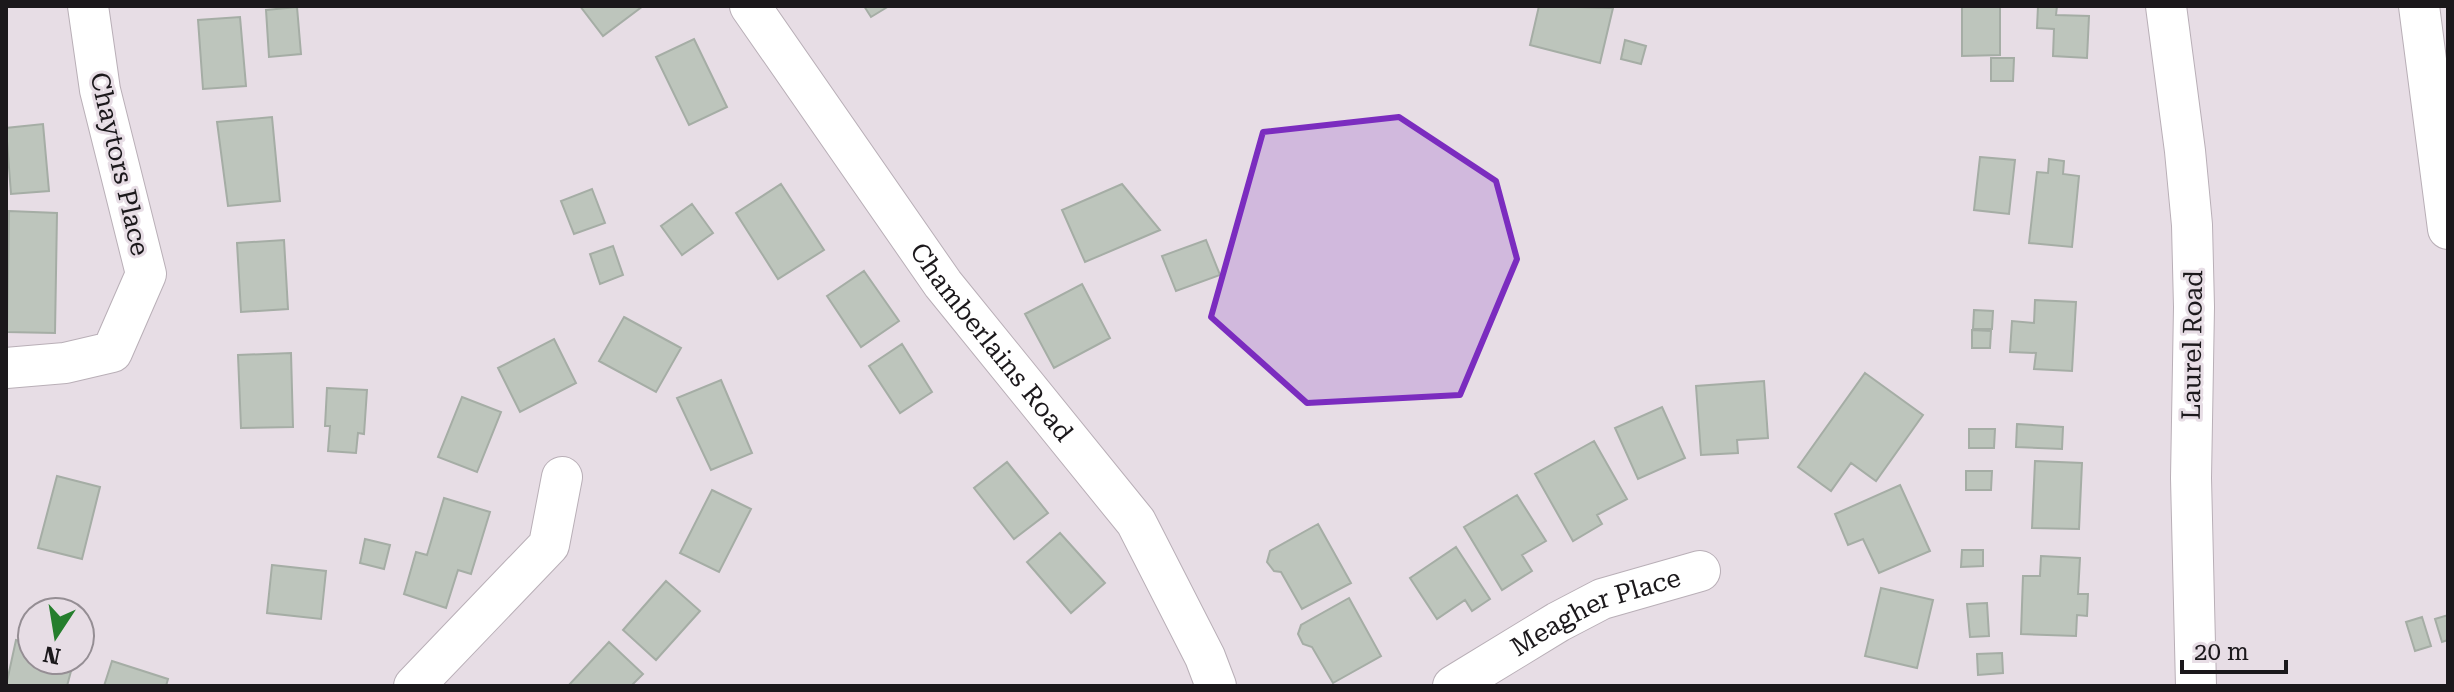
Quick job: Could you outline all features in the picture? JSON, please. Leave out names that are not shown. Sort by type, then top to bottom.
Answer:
[{"type":"street","name":"Chaytors Place","points":[[6,368],[65,363],[112,352],[146,274],[100,90],[88,6]]},
{"type":"street","name":"Chamberlains Road","points":[[750,6],[943,284],[1136,522],[1205,657],[1216,686]]},
{"type":"street","name":"Laurel Road","points":[[2166,6],[2192,225],[2191,462],[2196,686]]},
{"type":"street","points":[[2419,6],[2448,229]]},
{"type":"street","points":[[414,686],[549,545],[562,477]]},
{"type":"street","name":"Meagher Place","points":[[1453,686],[1602,599],[1700,571]]},
{"type":"highlighted area","points":[[1399,117],[1496,181],[1517,259],[1460,395],[1307,403],[1211,317],[1263,132]]},
{"type":"building","points":[[580,6],[643,6],[603,36]]},
{"type":"building","points":[[864,6],[889,6],[871,17]]},
{"type":"building","points":[[1539,6],[1613,8],[1600,63],[1530,45]]},
{"type":"building","points":[[1962,6],[2000,6],[2000,55],[1962,56]]},
{"type":"building","points":[[2038,6],[2057,6],[2056,15],[2089,16],[2087,58],[2053,56],[2054,29],[2037,28]]},
{"type":"building","points":[[297,7],[301,54],[269,57],[266,10]]},
{"type":"building","points":[[240,17],[246,86],[203,89],[198,20]]},
{"type":"building","points":[[694,39],[727,107],[689,125],[656,57]]},
{"type":"building","points":[[1625,40],[1646,46],[1641,64],[1621,59]]},
{"type":"building","points":[[1991,58],[2014,58],[2013,81],[1991,81]]},
{"type":"building","points":[[272,117],[280,201],[228,206],[217,122]]},
{"type":"building","points":[[43,124],[49,191],[11,194],[6,128]]},
{"type":"building","points":[[1980,157],[2015,160],[2009,214],[1974,210]]},
{"type":"building","points":[[2049,159],[2064,161],[2063,174],[2079,176],[2072,247],[2029,243],[2037,172],[2048,173]]},
{"type":"building","points":[[781,184],[824,250],[778,279],[736,213]]},
{"type":"building","points":[[1122,184],[1160,230],[1085,262],[1062,210]]},
{"type":"building","points":[[592,189],[605,223],[574,234],[561,201]]},
{"type":"building","points":[[692,204],[713,233],[682,255],[661,226]]},
{"type":"building","points":[[9,211],[57,213],[55,333],[7,332]]},
{"type":"building","points":[[284,240],[288,309],[241,312],[237,243]]},
{"type":"building","points":[[1206,240],[1220,275],[1176,291],[1162,256]]},
{"type":"building","points":[[613,246],[623,275],[600,284],[590,254]]},
{"type":"building","points":[[864,271],[899,321],[861,347],[827,296]]},
{"type":"building","points":[[1082,284],[1110,338],[1054,368],[1025,314]]},
{"type":"building","points":[[2035,300],[2076,302],[2072,371],[2034,369],[2036,353],[2010,352],[2012,321],[2034,323]]},
{"type":"building","points":[[1974,310],[1993,311],[1992,329],[1973,329]]},
{"type":"building","points":[[624,317],[681,348],[656,392],[599,361]]},
{"type":"building","points":[[1972,330],[1991,331],[1990,348],[1972,348]]},
{"type":"building","points":[[554,339],[576,383],[520,412],[498,368]]},
{"type":"building","points":[[902,344],[932,392],[900,413],[869,366]]},
{"type":"building","points":[[291,353],[293,427],[241,428],[238,355]]},
{"type":"building","points":[[1865,373],[1923,415],[1876,481],[1851,463],[1831,491],[1798,467]]},
{"type":"building","points":[[721,380],[752,453],[711,470],[677,398]]},
{"type":"building","points":[[1764,381],[1768,438],[1737,440],[1738,453],[1701,455],[1696,386]]},
{"type":"building","points":[[327,388],[367,390],[364,434],[358,433],[356,453],[328,451],[330,426],[325,426]]},
{"type":"building","points":[[462,397],[501,412],[477,472],[438,457]]},
{"type":"building","points":[[1662,407],[1685,458],[1638,479],[1615,428]]},
{"type":"building","points":[[2017,424],[2063,427],[2062,449],[2016,447]]},
{"type":"building","points":[[1969,429],[1995,429],[1994,448],[1969,448]]},
{"type":"building","points":[[1594,441],[1627,499],[1597,515],[1602,524],[1573,541],[1535,474]]},
{"type":"building","points":[[2035,461],[2082,463],[2079,529],[2032,528]]},
{"type":"building","points":[[1007,462],[1048,513],[1014,539],[974,488]]},
{"type":"building","points":[[1966,471],[1992,471],[1991,490],[1966,490]]},
{"type":"building","points":[[57,476],[100,487],[82,559],[38,548]]},
{"type":"building","points":[[1900,485],[1930,551],[1879,573],[1863,539],[1848,545],[1835,514]]},
{"type":"building","points":[[712,490],[751,509],[719,572],[680,553]]},
{"type":"building","points":[[1517,495],[1546,541],[1522,555],[1532,571],[1502,590],[1464,527]]},
{"type":"building","points":[[444,498],[490,512],[471,574],[458,570],[446,608],[404,594],[416,552],[427,555]]},
{"type":"building","points":[[1318,524],[1351,583],[1302,609],[1281,572],[1274,571],[1267,562],[1270,551]]},
{"type":"building","points":[[1060,533],[1105,583],[1071,613],[1027,562]]},
{"type":"building","points":[[365,539],[390,545],[384,569],[360,563]]},
{"type":"building","points":[[1456,547],[1490,599],[1472,611],[1465,600],[1437,619],[1410,578]]},
{"type":"building","points":[[1962,550],[1983,550],[1983,566],[1961,567]]},
{"type":"building","points":[[2041,556],[2080,558],[2078,594],[2088,594],[2087,616],[2077,615],[2076,636],[2021,634],[2023,576],[2040,576]]},
{"type":"building","points":[[272,565],[326,571],[321,619],[267,613]]},
{"type":"building","points":[[666,581],[700,611],[656,660],[623,630]]},
{"type":"building","points":[[1881,588],[1933,600],[1917,668],[1865,656]]},
{"type":"building","points":[[1349,598],[1381,656],[1333,683],[1312,647],[1303,644],[1298,634],[1301,625]]},
{"type":"building","points":[[1987,603],[1989,636],[1970,637],[1967,604]]},
{"type":"building","points":[[2448,615],[2448,640],[2442,642],[2435,619]]},
{"type":"building","points":[[2422,617],[2431,646],[2415,651],[2406,622]]},
{"type":"building","points":[[16,640],[16,676],[70,676],[67,686],[6,686]]},
{"type":"building","points":[[609,642],[643,674],[631,686],[568,686]]},
{"type":"building","points":[[2002,653],[2003,673],[1978,675],[1977,654]]},
{"type":"building","points":[[112,661],[168,679],[166,686],[104,686]]}]
